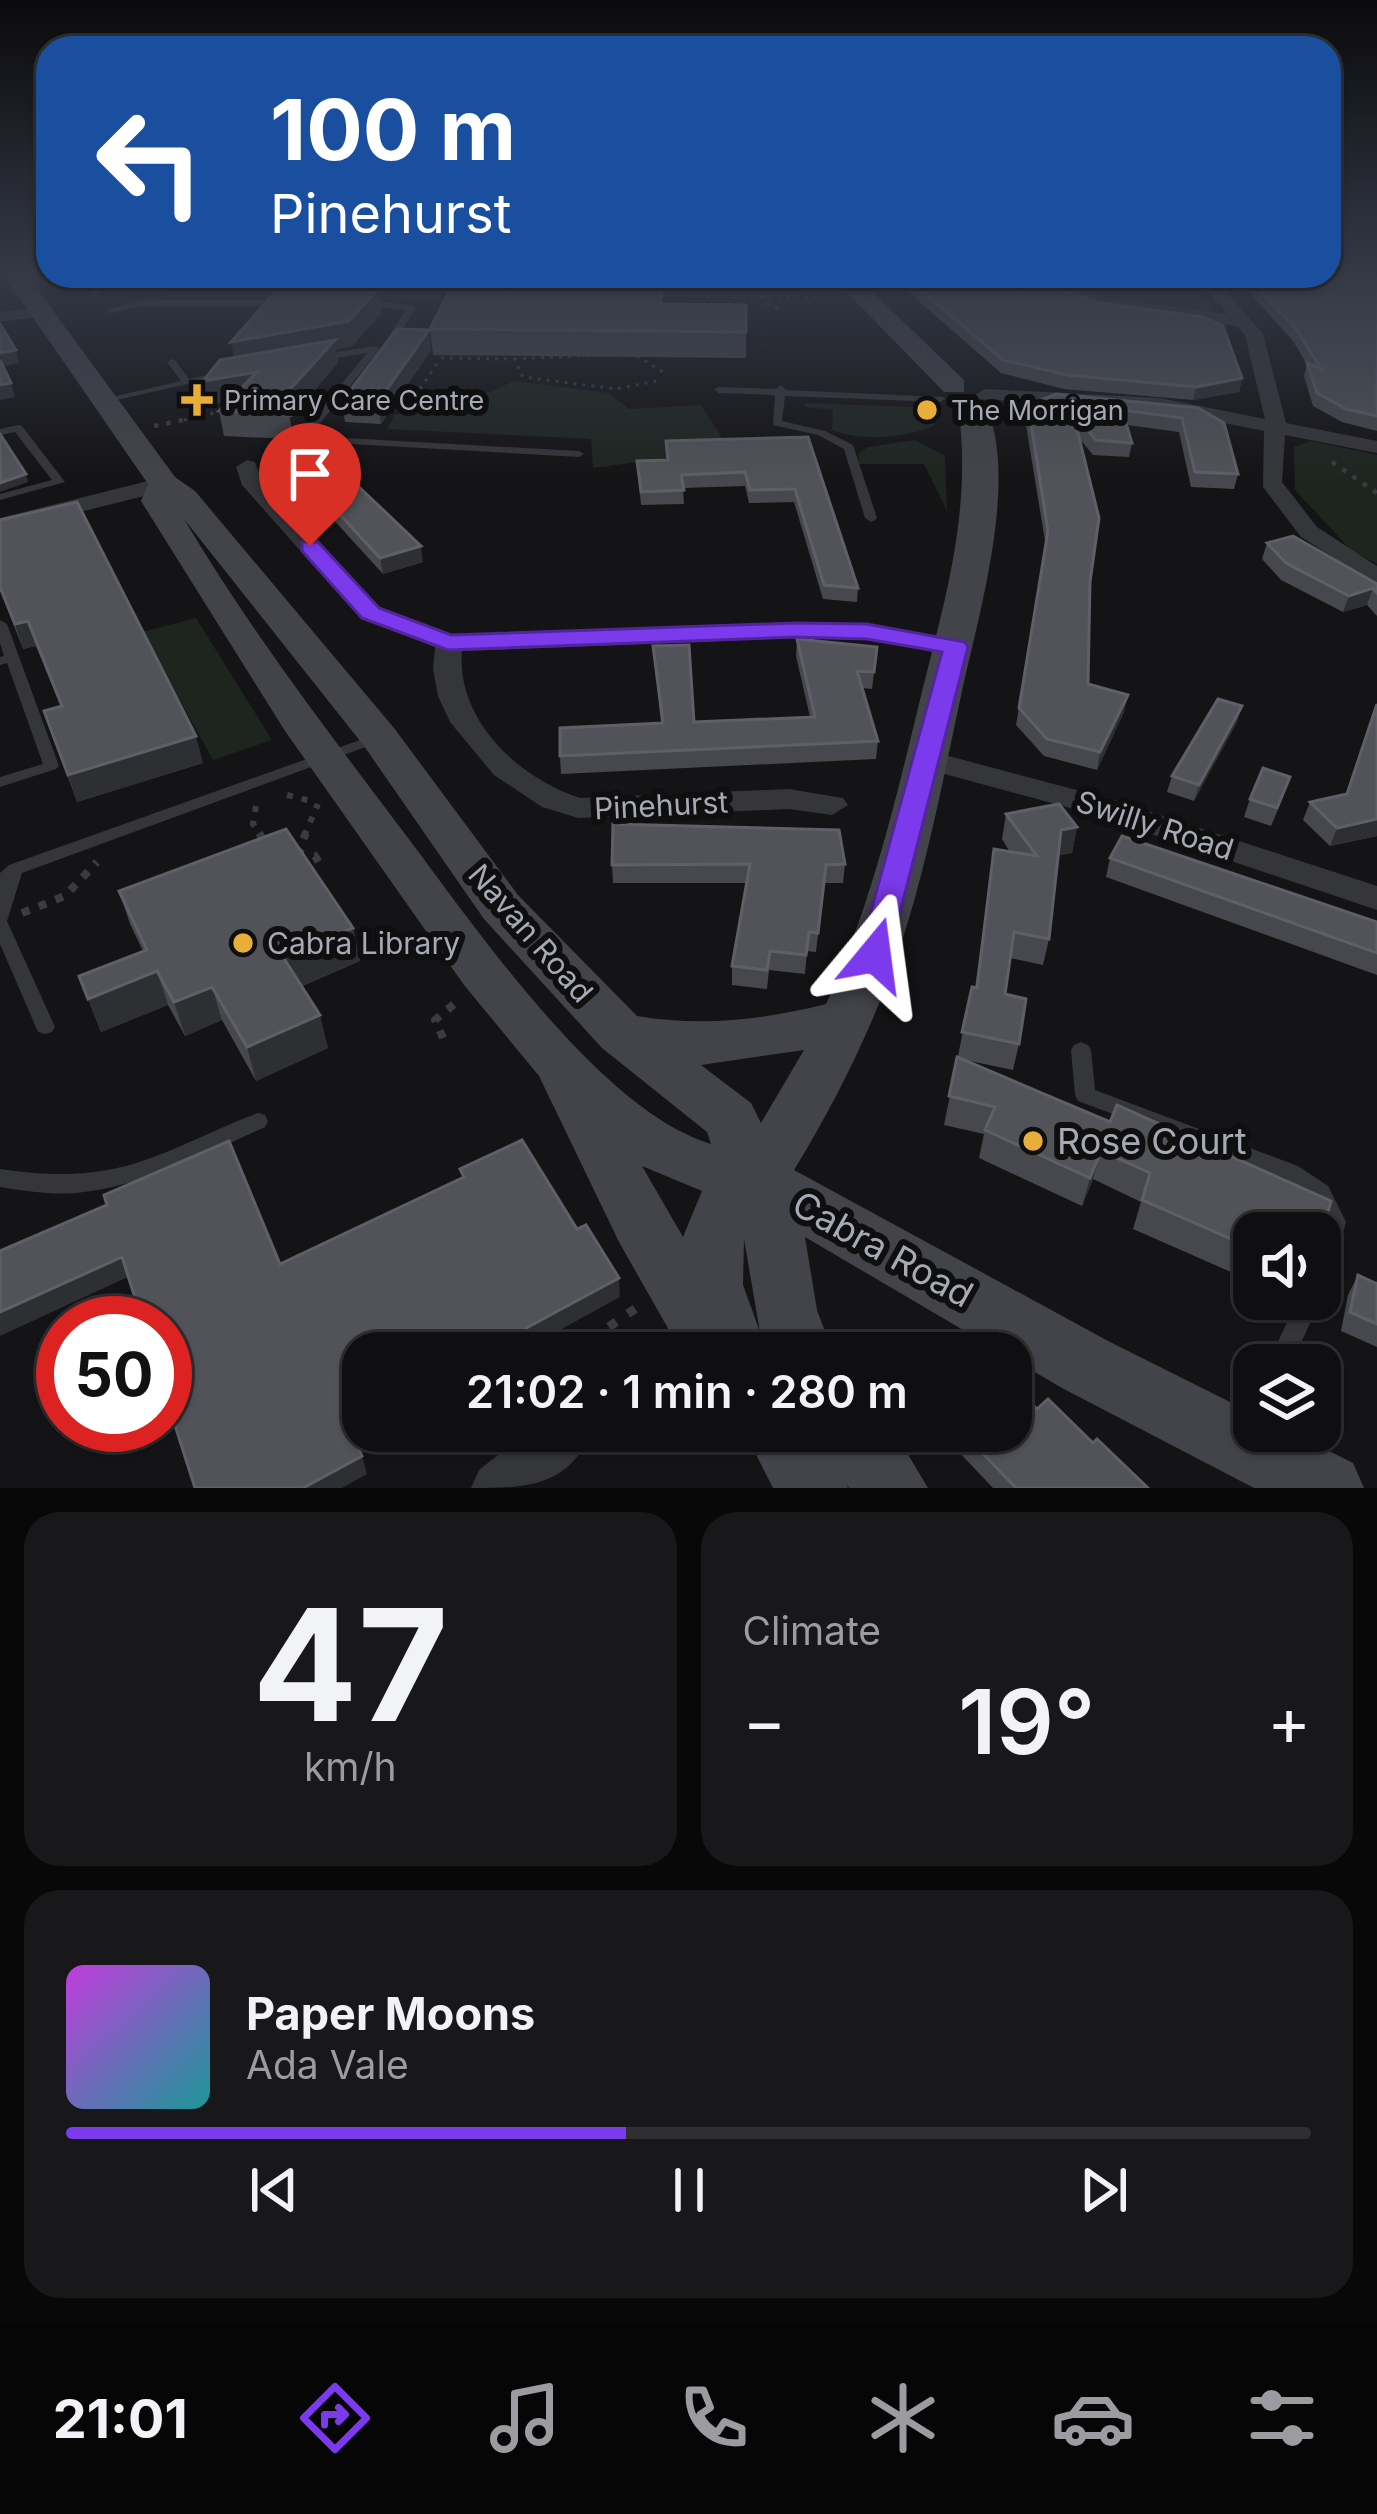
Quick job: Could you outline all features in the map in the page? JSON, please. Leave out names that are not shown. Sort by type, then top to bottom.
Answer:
[{"type":"main road","name":"Navan Road","points":[[65,340],[164,484],[184,498],[379,737],[501,907],[621,1033],[731,1119],[756,1178]]},
{"type":"main road","points":[[726,1332],[712,1304],[709,1261],[723,1209],[756,1178],[846,1018],[875,955],[930,760],[983,514],[985,481],[963,396],[907,340]]},
{"type":"main road","name":"Navan Road","points":[[164,484],[158,501],[212,598],[486,976],[554,1055],[661,1148],[702,1169],[756,1178]]},
{"type":"main road","points":[[621,1033],[711,1048],[846,1018]]},
{"type":"main road","name":"Navan Road","points":[[554,1055],[674,1282],[706,1332]]},
{"type":"main road","points":[[756,1178],[795,1332]]},
{"type":"main road","name":"Cabra Road","points":[[756,1178],[1086,1365],[1233,1428]]},
{"type":"main road","points":[[805,1452],[892,1488]]},
{"type":"main road","name":"Cabra Road","points":[[1274,1452],[1328,1488]]},
{"type":"street","points":[[1256,340],[1274,424],[1270,482],[1286,505],[1339,556],[1377,578]]},
{"type":"street","points":[[963,396],[1106,398],[1274,424],[1377,447]]},
{"type":"street","points":[[247,467],[250,480],[370,613],[448,643],[795,630],[867,632],[956,647]]},
{"type":"street","points":[[2,519],[164,484]]},
{"type":"street","name":"Pinehurst","points":[[448,643],[442,668],[454,710],[529,790],[547,802],[578,808],[789,799],[832,806]]},
{"type":"street","name":"Swilly Road","points":[[930,760],[1103,807],[1377,898]]},
{"type":"street","points":[[497,1488],[541,1452]]},
{"type":"lane","points":[[332,355],[340,340]]},
{"type":"lane","points":[[311,359],[387,347],[391,340]]},
{"type":"lane","points":[[375,349],[302,439],[579,454]]},
{"type":"lane","points":[[172,362],[186,381]]},
{"type":"lane","points":[[108,398],[228,374]]},
{"type":"lane","points":[[719,390],[963,396]]},
{"type":"lane","points":[[780,392],[777,423],[821,433],[849,447],[871,518]]},
{"type":"lane","points":[[0,432],[18,428],[59,482],[0,497]]},
{"type":"lane","points":[[0,624],[6,659],[51,766],[0,782]]},
{"type":"lane","points":[[0,883],[15,869],[379,737]]},
{"type":"lane","points":[[15,869],[0,920],[45,1027]]},
{"type":"lane","points":[[1082,1050],[1085,1095],[1291,1172],[1320,1192],[1330,1212]]},
{"type":"lane","points":[[0,1178],[36,1185],[100,1185],[258,1120]]},
{"type":"path","points":[[405,411],[447,349]]},
{"type":"path","points":[[441,358],[638,356],[663,372]]},
{"type":"path","points":[[514,359],[523,377],[536,380],[616,389],[656,381]]},
{"type":"path","points":[[128,431],[232,408]]},
{"type":"path","points":[[274,796],[290,794],[318,803],[329,818]]},
{"type":"path","points":[[236,805],[259,799],[253,824],[269,849]]},
{"type":"path","points":[[295,857],[318,803]]},
{"type":"path","points":[[0,920],[45,909],[84,883],[105,850]]},
{"type":"path","points":[[276,860],[315,856],[323,869]]},
{"type":"path","points":[[455,990],[478,1012]]},
{"type":"path","points":[[601,1332],[674,1282]]},
{"type":"shaded area","points":[[514,381],[608,393],[629,409],[701,405],[730,450],[593,468],[591,439],[387,429],[395,414],[413,415],[426,394],[490,392]]},
{"type":"shaded area","points":[[805,403],[914,407],[935,425],[898,435],[857,436],[832,430],[833,410],[805,407]]},
{"type":"shaded area","points":[[915,440],[945,456],[947,511],[924,464],[859,464],[858,454],[868,447]]},
{"type":"shaded area","points":[[1311,441],[1377,455],[1377,564],[1350,549],[1295,490],[1294,447]]},
{"type":"shaded area","points":[[196,618],[272,740],[213,760],[142,632]]},
{"type":"building","points":[[0,340],[10,340],[16,350],[0,353]]},
{"type":"building","points":[[335,340],[285,395],[268,395],[289,415],[219,411],[257,372],[203,381],[220,360]]},
{"type":"building","points":[[388,340],[422,340],[378,402],[342,401]]},
{"type":"building","points":[[980,340],[1228,340],[1242,378],[1196,387],[1067,375],[1003,360]]},
{"type":"building","points":[[1303,340],[1377,340],[1377,416],[1346,409],[1317,393],[1307,363],[1321,369]]},
{"type":"building","points":[[0,360],[11,383],[0,385]]},
{"type":"building","points":[[1056,394],[1198,408],[1224,423],[1238,474],[1195,472],[1182,418],[1122,410],[1132,443],[1096,440],[1073,413],[1099,518],[1090,582],[1088,684],[1128,695],[1100,752],[1047,739],[1019,708],[1048,531],[1028,405]]},
{"type":"building","points":[[0,434],[26,474],[0,483]]},
{"type":"building","points":[[808,437],[858,588],[824,585],[795,489],[750,490],[745,472],[681,475],[684,490],[641,492],[637,461],[668,460],[666,441]]},
{"type":"building","points":[[319,449],[421,546],[380,558],[287,457]]},
{"type":"building","points":[[77,502],[196,736],[68,775],[44,711],[62,706],[28,621],[15,624],[0,587],[0,520]]},
{"type":"building","points":[[1293,536],[1377,584],[1377,593],[1373,588],[1349,596],[1286,563],[1267,543]]},
{"type":"building","points":[[797,639],[877,647],[874,672],[857,671],[878,741],[560,756],[560,728],[663,723],[653,646],[689,645],[694,722],[815,717]]},
{"type":"building","points":[[1218,699],[1242,706],[1199,785],[1172,776]]},
{"type":"building","points":[[1377,704],[1377,819],[1337,828],[1310,802],[1347,794]]},
{"type":"building","points":[[1263,768],[1290,777],[1277,808],[1250,799]]},
{"type":"building","points":[[1059,804],[1077,827],[1061,830],[1049,939],[1014,932],[1005,994],[1026,999],[1019,1044],[962,1032],[972,987],[977,988],[994,849],[1037,856],[1006,814]]},
{"type":"building","points":[[613,824],[839,830],[845,864],[826,865],[818,933],[809,932],[806,955],[770,951],[767,970],[732,966],[750,864],[612,865]]},
{"type":"building","name":"Cabra Library","points":[[286,829],[353,928],[283,957],[320,1015],[247,1047],[212,987],[174,1002],[157,971],[88,999],[79,976],[147,950],[119,891]]},
{"type":"building","points":[[1122,836],[1377,922],[1377,953],[1110,858]]},
{"type":"building","points":[[957,1057],[1110,1122],[1117,1105],[1331,1201],[1328,1212],[1233,1212],[1233,1240],[1142,1200],[1150,1173],[1101,1151],[1090,1178],[985,1130],[995,1107],[949,1096]]},
{"type":"building","points":[[522,1140],[577,1229],[586,1225],[619,1278],[519,1332],[342,1332],[342,1452],[362,1456],[303,1488],[195,1488],[184,1452],[192,1452],[192,1296],[134,1296],[122,1257],[0,1312],[0,1251],[107,1205],[104,1195],[229,1141],[280,1264],[464,1177],[460,1169]]},
{"type":"building","points":[[1358,1275],[1377,1284],[1377,1324],[1350,1312]]},
{"type":"building","points":[[1048,1399],[1148,1488],[1016,1488],[981,1452],[1032,1452],[1032,1404],[1037,1409]]},
{"type":"place","name":"Primary Care Centre","points":[[197,400]]},
{"type":"place","name":"The Morrigan","points":[[927,410]]},
{"type":"place","name":"Cabra Library","points":[[243,943]]},
{"type":"place","name":"Rose Court","points":[[1033,1141]]},
{"type":"route","points":[[310,546],[370,613],[448,643],[795,630],[867,632],[956,647],[875,955]]}]
